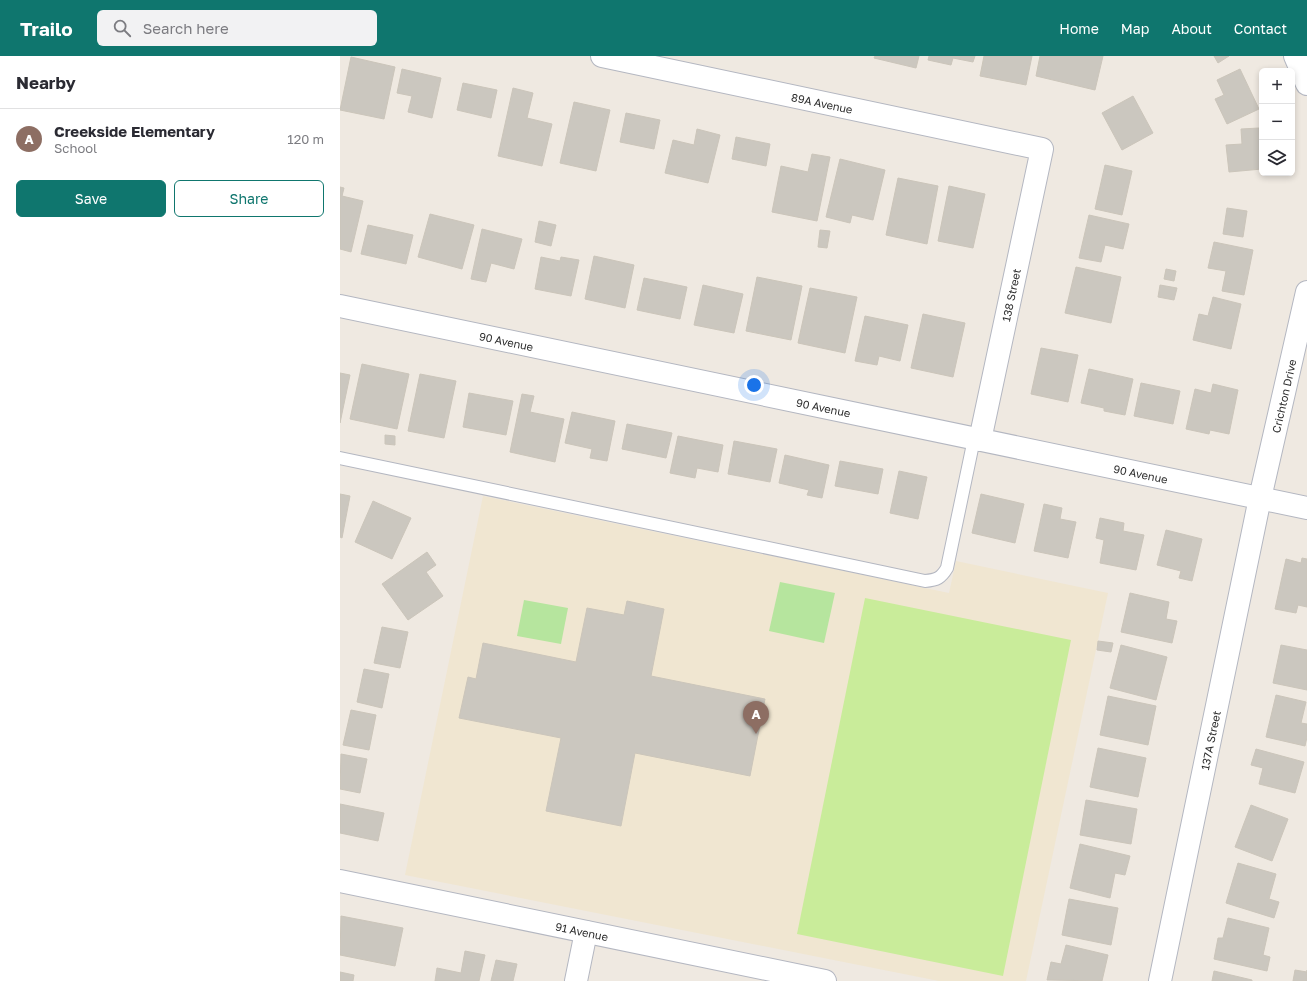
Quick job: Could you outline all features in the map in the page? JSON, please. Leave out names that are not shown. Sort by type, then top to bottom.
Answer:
[{"type":"street","name":"89A Avenue","points":[[602,56],[1042,149]]},
{"type":"street","points":[[1295,56],[1307,84]]},
{"type":"street","name":"138 Street","points":[[977,439],[1042,149]]},
{"type":"street","name":"Crichton Drive","points":[[1260,498],[1307,292]]},
{"type":"street","name":"90 Avenue","points":[[340,306],[1307,508]]},
{"type":"street","name":"137A Street","points":[[1160,981],[1260,498]]},
{"type":"street","name":"91 Avenue","points":[[340,881],[825,981]]},
{"type":"street","points":[[576,981],[586,932]]},
{"type":"lane","points":[[340,458],[925,581],[935,580],[943,575],[947,568],[977,439]]},
{"type":"shaded area","points":[[483,496],[949,593],[956,561],[1108,593],[1026,981],[939,981],[405,875]]},
{"type":"green space","points":[[780,582],[835,593],[824,643],[769,631]]},
{"type":"green space","points":[[865,598],[1071,640],[1003,976],[797,934]]},
{"type":"green space","points":[[524,600],[568,608],[561,644],[517,636]]},
{"type":"building","points":[[875,56],[919,56],[916,68],[874,58]]},
{"type":"building","points":[[929,56],[975,56],[973,62],[953,58],[951,65],[928,60]]},
{"type":"building","points":[[984,56],[1032,56],[1026,85],[980,76]]},
{"type":"building","points":[[1040,56],[1103,56],[1095,90],[1036,76]]},
{"type":"building","points":[[1214,56],[1229,56],[1218,63]]},
{"type":"building","points":[[351,57],[395,67],[384,119],[340,110]]},
{"type":"building","points":[[402,69],[441,78],[432,118],[408,112],[412,96],[397,93]]},
{"type":"building","points":[[1240,69],[1259,109],[1227,124],[1215,99],[1224,95],[1217,80]]},
{"type":"building","points":[[463,83],[497,90],[491,118],[457,110]]},
{"type":"building","points":[[513,88],[533,93],[527,118],[552,124],[542,166],[498,156]]},
{"type":"building","points":[[1133,96],[1153,133],[1122,150],[1102,113]]},
{"type":"building","points":[[574,102],[610,110],[596,171],[560,163]]},
{"type":"building","points":[[626,113],[660,120],[654,149],[620,142]]},
{"type":"building","points":[[1259,128],[1259,169],[1229,172],[1226,145],[1242,144],[1241,129]]},
{"type":"building","points":[[697,129],[720,135],[708,183],[665,173],[673,140],[694,145]]},
{"type":"building","points":[[736,137],[770,144],[766,166],[732,159]]},
{"type":"building","points":[[812,154],[830,157],[817,221],[772,212],[781,166],[808,172]]},
{"type":"building","points":[[840,159],[885,170],[873,220],[852,215],[850,223],[826,217]]},
{"type":"building","points":[[1105,165],[1132,171],[1122,215],[1095,209]]},
{"type":"building","points":[[898,178],[938,186],[927,244],[886,235]]},
{"type":"building","points":[[949,186],[985,194],[973,248],[938,241]]},
{"type":"building","points":[[340,187],[344,188],[342,196],[363,201],[351,252],[340,249]]},
{"type":"building","points":[[1227,208],[1247,211],[1243,237],[1223,234]]},
{"type":"building","points":[[430,214],[474,225],[462,269],[418,257]]},
{"type":"building","points":[[1089,215],[1129,224],[1123,249],[1105,245],[1101,262],[1079,258]]},
{"type":"building","points":[[539,221],[556,225],[551,246],[535,242]]},
{"type":"building","points":[[368,225],[413,235],[406,264],[361,254]]},
{"type":"building","points":[[482,229],[522,239],[514,269],[491,263],[486,282],[471,279]]},
{"type":"building","points":[[820,230],[830,231],[827,248],[818,247]]},
{"type":"building","points":[[1214,242],[1253,250],[1244,295],[1222,291],[1226,271],[1208,268]]},
{"type":"building","points":[[594,256],[634,265],[625,308],[585,299]]},
{"type":"building","points":[[541,257],[560,261],[561,257],[579,260],[571,296],[535,289]]},
{"type":"building","points":[[1076,267],[1121,277],[1111,323],[1065,313]]},
{"type":"building","points":[[1166,269],[1176,271],[1174,281],[1164,279]]},
{"type":"building","points":[[757,277],[802,286],[791,340],[746,331]]},
{"type":"building","points":[[644,278],[687,287],[680,319],[637,310]]},
{"type":"building","points":[[703,285],[743,294],[734,333],[694,325]]},
{"type":"building","points":[[1160,285],[1177,288],[1174,300],[1158,297]]},
{"type":"building","points":[[810,288],[857,297],[845,353],[798,343]]},
{"type":"building","points":[[1213,297],[1241,304],[1231,349],[1193,340],[1199,314],[1208,316]]},
{"type":"building","points":[[923,314],[965,323],[953,377],[911,368]]},
{"type":"building","points":[[865,316],[908,325],[900,361],[879,356],[877,365],[855,361]]},
{"type":"building","points":[[1041,348],[1078,355],[1068,402],[1031,394]]},
{"type":"building","points":[[362,364],[409,374],[397,429],[350,419]]},
{"type":"building","points":[[1089,369],[1133,379],[1125,415],[1104,411],[1104,408],[1081,403]]},
{"type":"building","points":[[340,373],[350,375],[340,423]]},
{"type":"building","points":[[420,374],[456,381],[444,438],[408,431]]},
{"type":"building","points":[[1141,383],[1180,391],[1173,424],[1134,416]]},
{"type":"building","points":[[1213,384],[1238,390],[1229,434],[1210,430],[1209,434],[1186,429],[1195,389],[1211,393]]},
{"type":"building","points":[[469,393],[513,401],[506,435],[463,427]]},
{"type":"building","points":[[522,394],[534,396],[530,412],[564,419],[555,462],[510,452]]},
{"type":"building","points":[[572,412],[615,421],[607,461],[590,458],[592,449],[565,443]]},
{"type":"building","points":[[627,424],[672,433],[666,458],[622,449]]},
{"type":"building","points":[[385,435],[395,436],[395,445],[385,444]]},
{"type":"building","points":[[678,436],[723,445],[718,472],[697,468],[695,478],[670,473]]},
{"type":"building","points":[[734,441],[777,449],[770,482],[728,474]]},
{"type":"building","points":[[785,455],[829,465],[822,498],[807,495],[809,490],[779,483]]},
{"type":"building","points":[[840,461],[883,469],[878,494],[835,486]]},
{"type":"building","points":[[899,471],[927,477],[918,519],[890,513]]},
{"type":"building","points":[[340,494],[350,496],[342,538],[340,537]]},
{"type":"building","points":[[981,494],[1024,504],[1015,543],[972,533]]},
{"type":"building","points":[[373,501],[411,518],[392,559],[355,542]]},
{"type":"building","points":[[1044,504],[1062,508],[1060,519],[1076,522],[1068,558],[1034,551]]},
{"type":"building","points":[[1100,518],[1124,523],[1123,531],[1144,535],[1136,570],[1100,563],[1104,540],[1096,538]]},
{"type":"building","points":[[1166,530],[1202,539],[1192,581],[1179,578],[1181,571],[1157,565]]},
{"type":"building","points":[[427,552],[436,565],[426,572],[443,596],[408,620],[382,584]]},
{"type":"building","points":[[1302,558],[1307,559],[1307,607],[1298,605],[1296,613],[1275,609],[1286,559],[1301,563]]},
{"type":"building","points":[[1130,593],[1169,602],[1166,619],[1177,621],[1172,643],[1121,632]]},
{"type":"building","points":[[627,601],[664,609],[651,676],[765,699],[750,776],[635,753],[621,826],[546,811],[561,738],[459,718],[468,677],[476,679],[483,643],[576,662],[587,608],[624,615]]},
{"type":"building","points":[[382,627],[408,632],[400,668],[374,663]]},
{"type":"building","points":[[1098,641],[1113,643],[1111,652],[1097,650]]},
{"type":"building","points":[[1121,645],[1167,657],[1156,700],[1110,688]]},
{"type":"building","points":[[1281,645],[1307,650],[1307,690],[1273,683]]},
{"type":"building","points":[[364,669],[389,674],[382,708],[357,702]]},
{"type":"building","points":[[1276,695],[1306,702],[1301,723],[1307,724],[1305,746],[1266,737]]},
{"type":"building","points":[[1108,696],[1156,706],[1148,745],[1100,735]]},
{"type":"building","points":[[351,710],[376,715],[369,750],[343,745]]},
{"type":"building","points":[[1098,748],[1146,758],[1138,797],[1090,787]]},
{"type":"building","points":[[1256,749],[1304,762],[1295,793],[1259,784],[1263,768],[1251,765]]},
{"type":"building","points":[[341,754],[367,759],[360,793],[340,789]]},
{"type":"building","points":[[1086,800],[1137,809],[1131,844],[1080,835]]},
{"type":"building","points":[[340,804],[384,813],[378,841],[340,833]]},
{"type":"building","points":[[1251,805],[1288,819],[1272,861],[1235,847]]},
{"type":"building","points":[[1080,844],[1130,856],[1125,875],[1115,873],[1110,898],[1070,888]]},
{"type":"building","points":[[1238,863],[1276,874],[1269,899],[1279,902],[1274,918],[1226,903]]},
{"type":"building","points":[[1069,899],[1118,908],[1111,945],[1062,935]]},
{"type":"building","points":[[341,916],[403,928],[395,966],[340,955]]},
{"type":"building","points":[[1228,918],[1269,928],[1263,955],[1270,957],[1267,971],[1214,959],[1218,938],[1223,938]]},
{"type":"building","points":[[1066,945],[1108,955],[1102,981],[1047,980],[1051,962],[1061,964]]},
{"type":"building","points":[[465,951],[485,955],[479,981],[435,981],[437,968],[461,973]]},
{"type":"building","points":[[496,960],[517,964],[513,981],[491,981]]},
{"type":"building","points":[[1295,970],[1307,972],[1307,981],[1293,981]]},
{"type":"building","points":[[1214,971],[1252,980],[1252,981],[1212,981]]},
{"type":"building","points":[[340,972],[354,975],[353,981],[340,981]]},
{"type":"place","name":"Creekside Elementary","points":[[756,734]]}]
